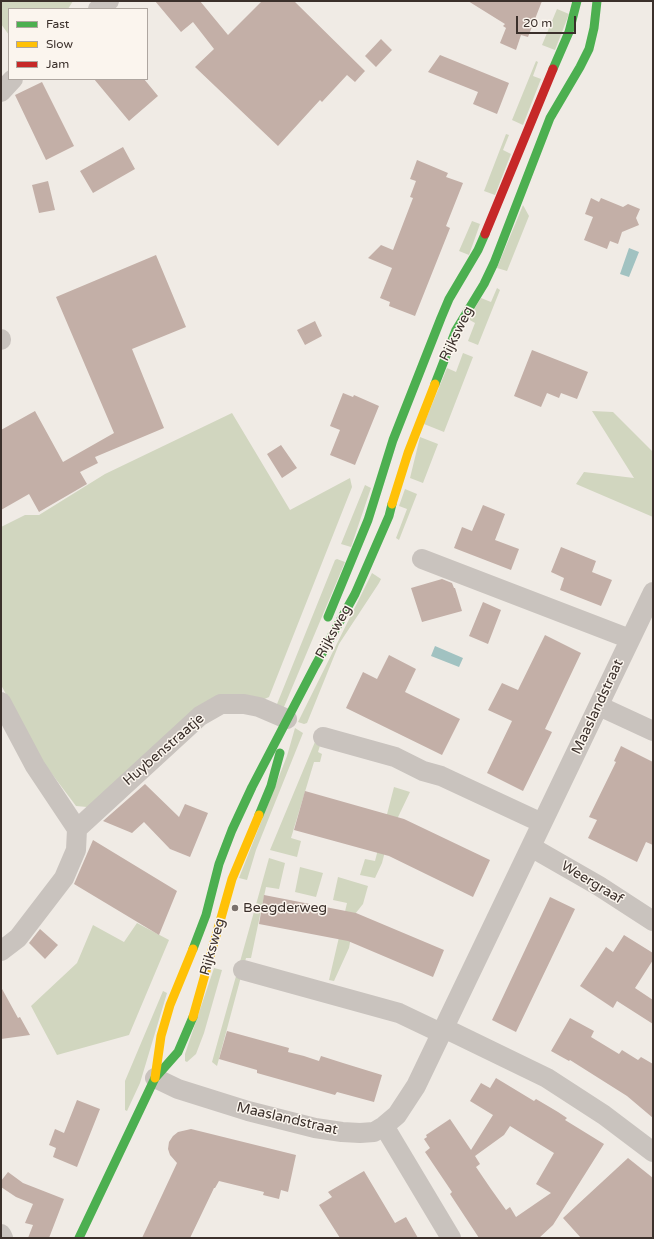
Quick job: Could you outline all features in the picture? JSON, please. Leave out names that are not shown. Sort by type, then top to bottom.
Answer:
[{"type":"main road","name":"Rijksweg","points":[[315,666],[323,630],[368,520],[393,440],[441,318],[449,299],[478,250],[569,32],[577,1]]},
{"type":"main road","name":"Rijksweg","points":[[155,1078],[161,1036],[170,1005],[206,915],[219,864],[232,830],[287,719],[358,587],[389,516],[411,446],[456,330],[484,284],[494,263],[550,118],[589,49],[594,28],[597,1]]},
{"type":"main road","name":"Rijksweg","points":[[79,1238],[155,1078],[178,1052],[195,1013],[232,879],[271,786],[278,762],[287,719]]},
{"type":"street","points":[[99,8],[109,1]]},
{"type":"street","points":[[1,92],[12,80]]},
{"type":"street","points":[[422,559],[630,639]]},
{"type":"street","name":"Maaslandstraat","points":[[155,1078],[178,1089],[248,1111],[315,1128],[342,1132],[374,1132],[397,1115],[416,1086],[653,592]]},
{"type":"street","points":[[1,702],[35,766],[77,828],[76,850],[64,878],[18,938],[1,951]]},
{"type":"street","name":"Huybenstraatje","points":[[77,828],[200,716],[221,704],[244,704],[259,707],[287,719]]},
{"type":"street","points":[[599,706],[653,731]]},
{"type":"street","points":[[324,736],[395,757],[423,772],[441,776],[542,823]]},
{"type":"street","name":"Weergraaf","points":[[531,847],[599,886],[653,921]]},
{"type":"street","points":[[244,970],[399,1013],[443,1030],[547,1078],[604,1114],[653,1152]]},
{"type":"street","points":[[384,1126],[451,1238]]},
{"type":"street","points":[[1,1234],[3,1238]]},
{"type":"green space","points":[[1,1],[73,1],[69,8],[8,8],[8,34],[1,24]]},
{"type":"green space","points":[[557,9],[569,14],[555,50],[542,45]]},
{"type":"green space","points":[[536,61],[538,62],[533,76],[541,79],[523,125],[512,120]]},
{"type":"green space","points":[[506,134],[509,135],[503,150],[511,154],[495,195],[484,191]]},
{"type":"green space","points":[[523,205],[529,216],[507,271],[497,268]]},
{"type":"green space","points":[[472,221],[480,224],[469,255],[459,251]]},
{"type":"green space","points":[[497,288],[500,290],[478,345],[468,341],[475,323],[468,319],[481,298],[491,302]]},
{"type":"green space","points":[[463,353],[473,357],[444,432],[424,424],[447,368],[456,372]]},
{"type":"green space","points":[[592,411],[613,412],[653,452],[653,517],[576,484],[584,472],[634,478]]},
{"type":"green space","points":[[232,413],[290,510],[350,478],[352,487],[269,697],[260,701],[236,699],[87,807],[76,806],[43,762],[1,685],[1,527],[25,515],[39,515],[105,474]]},
{"type":"green space","points":[[420,437],[438,444],[423,483],[410,478]]},
{"type":"green space","points":[[365,485],[371,488],[351,547],[341,544]]},
{"type":"green space","points":[[405,489],[417,494],[399,540],[396,538],[407,509],[399,506]]},
{"type":"green space","points":[[337,559],[345,562],[281,714],[275,709],[335,560]]},
{"type":"green space","points":[[372,573],[381,579],[339,644],[307,723],[304,724],[298,722]]},
{"type":"green space","points":[[295,728],[303,733],[256,850],[247,880],[239,878],[287,756]]},
{"type":"green space","points":[[317,737],[322,739],[318,752],[322,754],[320,762],[314,762],[291,838],[301,841],[297,857],[270,850]]},
{"type":"green space","points":[[394,787],[410,792],[389,836],[382,863],[375,878],[360,875],[365,859],[375,861]]},
{"type":"green space","points":[[269,858],[285,863],[279,889],[266,887],[251,958],[246,958],[217,1066],[212,1062]]},
{"type":"green space","points":[[300,867],[323,873],[316,897],[295,892]]},
{"type":"green space","points":[[338,877],[368,886],[363,904],[355,914],[349,948],[334,981],[329,980],[347,903],[333,900]]},
{"type":"green space","points":[[137,923],[169,940],[129,1035],[57,1055],[31,1006],[77,963],[93,925],[124,942]]},
{"type":"green space","points":[[214,968],[222,970],[204,1033],[196,1054],[187,1062],[185,1061],[185,1054]]},
{"type":"green space","points":[[163,991],[167,993],[140,1083],[127,1111],[125,1110],[125,1081]]},
{"type":"water","points":[[629,248],[639,252],[629,277],[620,274]]},
{"type":"water","points":[[435,646],[463,658],[459,667],[431,656]]},
{"type":"building","points":[[155,1],[200,1],[228,35],[262,1],[294,1],[365,71],[355,82],[347,75],[322,102],[320,100],[278,146],[195,67],[214,49],[193,22],[181,32]]},
{"type":"building","points":[[468,1],[542,1],[528,37],[521,35],[516,50],[500,43],[506,28],[503,26],[505,24]]},
{"type":"building","points":[[381,39],[392,50],[376,67],[365,56]]},
{"type":"building","points":[[440,55],[509,83],[497,114],[473,104],[478,92],[428,72]]},
{"type":"building","points":[[95,80],[145,80],[158,96],[129,121]]},
{"type":"building","points":[[42,82],[74,146],[46,160],[15,95]]},
{"type":"building","points":[[123,147],[135,169],[93,193],[80,171]]},
{"type":"building","points":[[417,160],[448,173],[446,177],[463,183],[446,226],[450,228],[415,316],[389,306],[390,302],[380,298],[392,268],[368,258],[381,245],[393,250],[413,198],[410,197],[416,181],[410,179]]},
{"type":"building","points":[[48,181],[55,210],[39,213],[32,185]]},
{"type":"building","points":[[591,198],[599,202],[601,198],[623,207],[628,204],[640,209],[636,218],[639,225],[622,232],[618,244],[610,241],[607,249],[584,240],[593,217],[585,214]]},
{"type":"building","points":[[156,255],[186,327],[132,349],[164,428],[95,457],[98,463],[80,472],[87,484],[39,512],[29,494],[1,510],[1,430],[35,411],[63,462],[114,433],[56,297]]},
{"type":"building","points":[[315,321],[322,336],[305,345],[297,330]]},
{"type":"building","points":[[532,350],[588,372],[577,399],[561,393],[559,398],[547,393],[541,407],[514,396]]},
{"type":"building","points":[[343,393],[353,397],[354,395],[379,406],[355,465],[330,455],[340,430],[330,426]]},
{"type":"building","points":[[281,445],[297,468],[282,478],[267,454]]},
{"type":"building","points":[[483,505],[505,514],[495,540],[519,549],[511,570],[454,548],[462,527],[472,531]]},
{"type":"building","points":[[561,547],[596,561],[592,572],[612,580],[601,606],[560,590],[564,578],[551,572]]},
{"type":"building","points":[[442,579],[452,583],[462,611],[422,622],[411,588]]},
{"type":"building","points":[[483,602],[501,610],[488,644],[469,636]]},
{"type":"building","points":[[545,635],[581,653],[545,729],[552,732],[523,791],[487,773],[512,721],[488,710],[502,683],[518,690]]},
{"type":"building","points":[[389,655],[416,669],[405,692],[460,719],[442,755],[346,708],[363,672],[377,679]]},
{"type":"building","points":[[621,746],[653,762],[653,845],[646,842],[637,862],[588,838],[597,820],[589,817],[616,762],[614,761]]},
{"type":"building","points":[[145,784],[179,817],[185,804],[208,813],[190,857],[170,849],[144,822],[132,833],[103,821]]},
{"type":"building","points":[[305,791],[404,819],[490,860],[473,897],[389,856],[294,830]]},
{"type":"building","points":[[93,840],[177,891],[159,935],[74,884]]},
{"type":"building","points":[[264,895],[356,913],[444,950],[433,977],[348,941],[259,924]]},
{"type":"building","points":[[550,897],[575,909],[516,1032],[492,1020]]},
{"type":"building","points":[[40,929],[58,945],[45,959],[29,943]]},
{"type":"building","points":[[624,935],[653,953],[653,960],[635,988],[653,1000],[653,1024],[617,1001],[613,1008],[580,986],[606,947],[613,952]]},
{"type":"building","points":[[1,987],[18,1018],[20,1017],[30,1035],[1,1039]]},
{"type":"building","points":[[570,1018],[594,1031],[591,1037],[619,1054],[622,1050],[638,1060],[641,1057],[653,1064],[653,1118],[627,1096],[570,1060],[569,1061],[551,1051]]},
{"type":"building","points":[[227,1031],[289,1048],[288,1052],[319,1061],[321,1056],[382,1075],[374,1102],[337,1092],[335,1095],[257,1073],[257,1070],[219,1059]]},
{"type":"building","points":[[496,1078],[534,1101],[536,1099],[558,1112],[567,1118],[565,1120],[604,1144],[553,1225],[539,1238],[479,1238],[450,1194],[452,1192],[425,1152],[430,1148],[424,1139],[427,1137],[426,1135],[450,1119],[471,1150],[493,1115],[470,1101],[481,1083],[490,1088]],"holes":[[[510,1126],[554,1153],[536,1184],[551,1193],[516,1217],[510,1207],[506,1210],[476,1167],[480,1164],[475,1156],[504,1135]]]},
{"type":"building","points":[[77,1100],[100,1109],[77,1167],[53,1157],[56,1148],[49,1145],[55,1129],[64,1133]]},
{"type":"building","points":[[191,1129],[296,1155],[288,1192],[281,1190],[279,1199],[263,1195],[264,1192],[219,1181],[214,1188],[190,1238],[142,1238],[177,1163],[170,1155],[168,1149],[169,1142],[178,1132]]},
{"type":"building","points":[[628,1158],[653,1178],[653,1238],[581,1238],[563,1218]]},
{"type":"building","points":[[364,1171],[395,1223],[406,1217],[418,1238],[340,1238],[319,1205],[332,1197],[328,1192]]},
{"type":"building","points":[[8,1172],[23,1183],[64,1199],[49,1238],[28,1238],[33,1225],[25,1223],[33,1204],[16,1197],[1,1187],[1,1181]]},
{"type":"traffic: fast","points":[[553,69],[569,32],[577,1]]},
{"type":"traffic: fast","points":[[435,384],[456,330],[484,284],[494,263],[550,118],[589,49],[594,28],[597,1]]},
{"type":"traffic: fast","points":[[328,617],[368,520],[393,440],[441,318],[449,299],[478,250],[485,234]]},
{"type":"traffic: fast","points":[[193,949],[206,915],[219,864],[232,830],[252,787],[315,666],[355,594],[389,516],[392,504]]},
{"type":"traffic: fast","points":[[259,815],[271,786],[280,753]]},
{"type":"traffic: fast","points":[[79,1238],[155,1078],[178,1052],[193,1017]]},
{"type":"traffic: slow","points":[[392,504],[408,453],[435,384]]},
{"type":"traffic: slow","points":[[193,1017],[232,879],[259,815]]},
{"type":"traffic: slow","points":[[155,1078],[161,1036],[170,1005],[193,949]]},
{"type":"traffic: jam","points":[[485,234],[553,69]]},
{"type":"place","name":"Beegderweg","points":[[235,908]]}]
